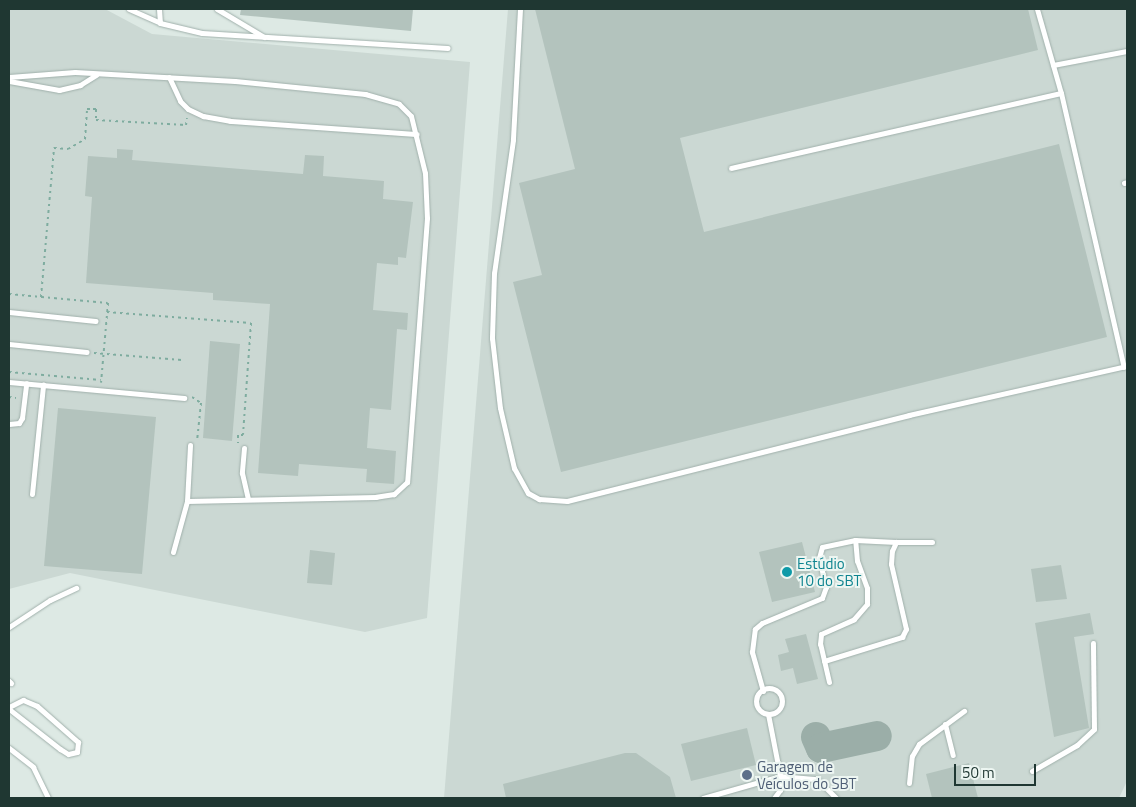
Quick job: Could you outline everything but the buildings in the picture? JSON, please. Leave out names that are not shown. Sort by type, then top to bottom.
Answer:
[{"type":"lane","points":[[129,9],[160,23],[202,33],[448,48]]},
{"type":"lane","points":[[159,9],[160,23]]},
{"type":"lane","points":[[217,9],[265,38]]},
{"type":"lane","points":[[520,9],[513,140],[494,273],[492,338],[500,408],[514,468],[528,493],[539,499],[567,501],[908,415],[1126,367],[1061,92],[1037,9]]},
{"type":"lane","points":[[1053,65],[1127,52]]},
{"type":"lane","points":[[9,77],[75,72],[96,75],[235,81],[381,97],[399,104],[412,116],[425,173],[427,218],[407,482],[394,494],[376,497],[248,498],[187,501]]},
{"type":"lane","points":[[9,81],[60,90],[80,85],[96,75]]},
{"type":"lane","points":[[169,77],[176,94],[188,109],[230,121],[417,134]]},
{"type":"lane","points":[[730,168],[1061,92]]},
{"type":"lane","points":[[9,312],[96,321]]},
{"type":"lane","points":[[9,344],[87,352]]},
{"type":"lane","points":[[9,382],[184,398]]},
{"type":"lane","points":[[9,424],[19,423],[22,418],[26,383]]},
{"type":"lane","points":[[32,494],[44,385]]},
{"type":"lane","points":[[173,552],[187,501],[190,445]]},
{"type":"lane","points":[[244,448],[242,473],[248,498]]},
{"type":"lane","points":[[829,682],[821,634],[854,619],[867,604],[867,588],[857,560],[855,540]]},
{"type":"lane","points":[[763,691],[752,652],[755,629],[762,623],[822,598],[826,587],[819,558],[822,547],[855,540],[932,542]]},
{"type":"lane","points":[[824,661],[902,637],[905,618],[891,564],[896,542]]},
{"type":"lane","points":[[9,627],[50,600],[76,588]]},
{"type":"lane","points":[[1032,771],[1077,745],[1094,729],[1093,643]]},
{"type":"lane","points":[[768,714],[778,711],[782,699],[776,690],[763,691],[756,698],[757,704],[768,714],[780,776],[780,790],[774,798]]},
{"type":"lane","points":[[23,700],[32,703],[78,742],[78,752],[68,754],[60,749],[9,708],[23,700]]},
{"type":"lane","points":[[909,783],[912,756],[919,744],[964,711]]},
{"type":"lane","points":[[945,724],[953,755]]},
{"type":"lane","points":[[9,748],[33,767],[48,798]]},
{"type":"lane","points":[[703,798],[780,776],[817,779],[836,798]]},
{"type":"path","points":[[41,297],[54,148],[68,149],[85,139],[87,109],[96,109],[96,120],[186,125],[188,109]]},
{"type":"path","points":[[107,312],[251,323],[242,435],[238,435],[237,444]]},
{"type":"path","points":[[87,352],[182,360]]},
{"type":"path","points":[[9,372],[101,380]]},
{"type":"shaded area","points":[[9,9],[105,9],[152,34],[470,62],[427,618],[365,632],[70,573],[9,589]]},
{"type":"shaded area","points":[[508,9],[1127,9],[1127,781],[1119,798],[444,798]]},
{"type":"taxiway","points":[[816,737],[821,748],[877,736]]},
{"type":"place","name":"Estúdio 10 do SBT","points":[[787,572]]},
{"type":"place","name":"Garagem de Veículos do SBT","points":[[747,775]]}]
